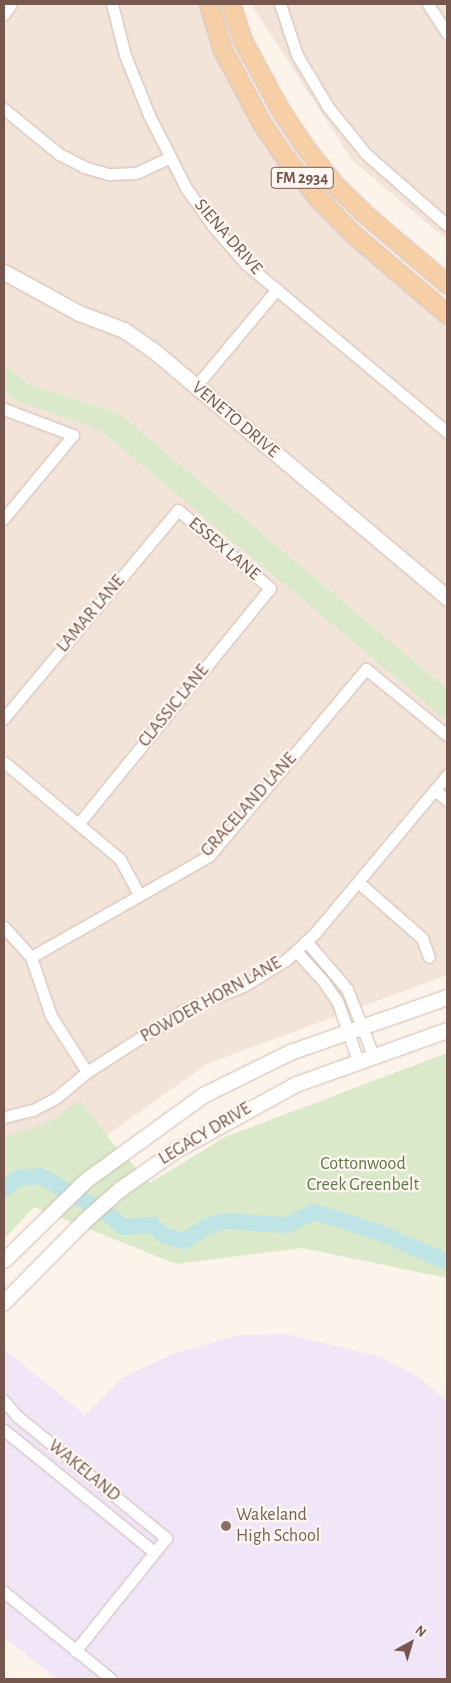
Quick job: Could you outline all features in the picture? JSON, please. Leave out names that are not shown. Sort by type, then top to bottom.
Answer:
[{"type":"main road","name":"FM 2934","points":[[209,4],[223,50],[262,123],[287,160],[318,200],[352,233],[447,314]]},
{"type":"main road","name":"FM 2934","points":[[232,4],[244,41],[281,111],[335,185],[367,216],[447,284]]},
{"type":"main road","name":"VENETO DRIVE","points":[[4,272],[79,313],[124,330],[196,386],[447,598]]},
{"type":"main road","name":"LEGACY DRIVE","points":[[9,1255],[60,1204],[113,1159],[203,1095],[290,1052],[447,997]]},
{"type":"main road","name":"LEGACY DRIVE","points":[[4,1302],[33,1269],[86,1219],[141,1174],[242,1111],[296,1084],[447,1030]]},
{"type":"street","points":[[4,14],[11,4]]},
{"type":"street","name":"SIENA DRIVE","points":[[112,4],[125,55],[170,157],[186,188],[213,226],[246,264],[447,432]]},
{"type":"street","points":[[280,4],[297,56],[328,106],[366,154],[445,218]]},
{"type":"street","points":[[428,4],[447,34]]},
{"type":"street","points":[[4,109],[59,154],[84,167],[109,174],[136,173],[170,157]]},
{"type":"street","points":[[196,386],[277,289]]},
{"type":"street","points":[[4,409],[73,435],[4,518]]},
{"type":"street","name":"ESSEX LANE","points":[[178,510],[270,588]]},
{"type":"street","name":"LAMAR LANE","points":[[4,718],[178,510]]},
{"type":"street","name":"CLASSIC LANE","points":[[78,824],[270,588]]},
{"type":"street","name":"GRACELAND LANE","points":[[31,957],[139,894],[210,856],[366,669],[447,735]]},
{"type":"street","points":[[4,762],[120,859],[139,894]]},
{"type":"street","name":"POWDER HORN LANE","points":[[4,1117],[33,1110],[57,1097],[87,1072],[182,1012],[245,985],[296,951],[358,882],[447,775]]},
{"type":"street","points":[[435,790],[447,800]]},
{"type":"street","points":[[358,882],[422,938],[429,957]]},
{"type":"street","points":[[4,927],[31,957],[51,1016],[87,1072]]},
{"type":"street","points":[[306,941],[347,989],[356,1030],[358,1061]]},
{"type":"street","points":[[296,951],[330,991],[373,1055]]},
{"type":"street","name":"WAKELAND","points":[[4,1401],[17,1416],[166,1538],[154,1552],[4,1431]]},
{"type":"street","points":[[4,1431],[17,1416]]},
{"type":"street","points":[[75,1650],[154,1552]]},
{"type":"street","points":[[4,1592],[111,1679]]},
{"type":"shaded area","points":[[4,4],[212,4],[262,123],[352,233],[447,318],[447,689],[120,414],[28,384],[4,364]]},
{"type":"shaded area","points":[[251,4],[447,4],[447,240],[352,160]]},
{"type":"shaded area","points":[[4,392],[15,400],[101,431],[447,721],[447,975],[207,1064],[107,1135],[80,1101],[50,1121],[12,1135],[4,1135]]},
{"type":"shaded area","name":"Wakeland High School","points":[[287,1334],[381,1357],[418,1377],[447,1401],[447,1679],[57,1679],[4,1637],[4,1349],[85,1415],[122,1378],[175,1353],[239,1335]]},
{"type":"green space","points":[[4,364],[28,384],[120,414],[447,689],[447,721],[101,431],[15,400],[4,392]]},
{"type":"green space","name":"Cottonwood Creek Greenbelt","points":[[447,1053],[447,1278],[302,1248],[176,1264],[34,1207],[4,1239],[4,1135],[12,1135],[50,1121],[80,1100],[112,1142],[150,1183],[225,1137]]},
{"type":"waterway","points":[[4,1189],[18,1178],[40,1176],[106,1213],[123,1227],[152,1225],[165,1236],[184,1241],[207,1226],[226,1221],[287,1225],[314,1212],[378,1232],[447,1262]]},
{"type":"place","name":"Wakeland High School","points":[[226,1526]]}]
